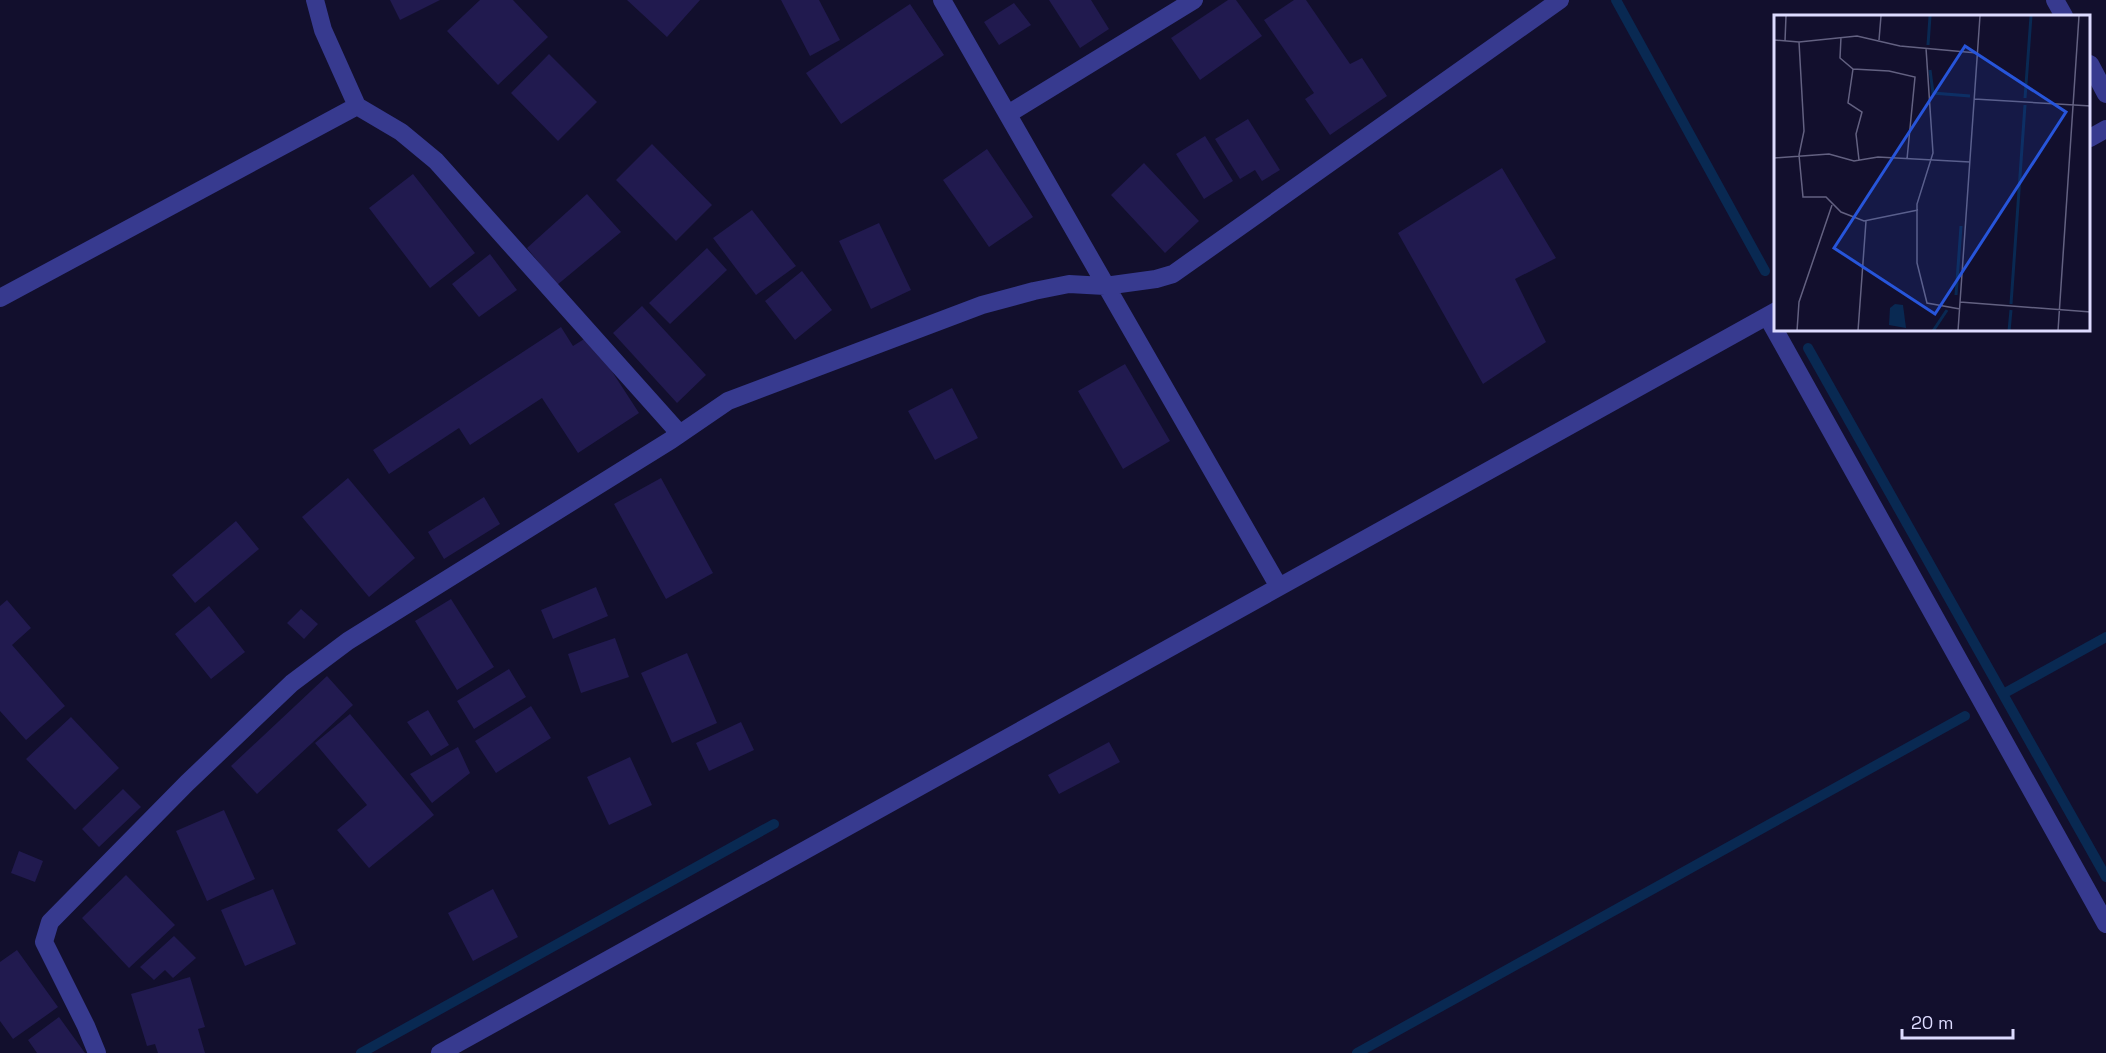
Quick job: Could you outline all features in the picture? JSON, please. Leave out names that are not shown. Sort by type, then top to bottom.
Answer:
[{"type":"street","points":[[315,0],[323,30],[357,106],[400,132],[436,161],[680,434]]},
{"type":"street","points":[[942,0],[1279,587]]},
{"type":"street","points":[[1008,114],[1194,0]]},
{"type":"street","points":[[97,1053],[44,942],[50,922],[187,783],[292,683],[348,641],[680,434],[728,401],[982,305],[1069,284],[1105,286],[1173,274],[1191,264],[1560,0]]},
{"type":"street","points":[[2055,0],[2063,15]]},
{"type":"street","points":[[2091,66],[2106,94]]},
{"type":"street","points":[[0,298],[357,106]]},
{"type":"street","points":[[2091,137],[2106,129]]},
{"type":"street","points":[[440,1053],[1772,313]]},
{"type":"street","points":[[1782,332],[2106,924]]},
{"type":"building","points":[[390,0],[440,0],[400,20]]},
{"type":"building","points":[[480,0],[513,0],[548,37],[498,85],[447,31]]},
{"type":"building","points":[[627,0],[700,0],[667,37]]},
{"type":"building","points":[[781,0],[819,0],[840,40],[810,56]]},
{"type":"building","points":[[1049,0],[1091,0],[1109,29],[1080,48]]},
{"type":"building","points":[[1228,0],[1236,0],[1262,36],[1200,80],[1171,38]]},
{"type":"building","points":[[1294,0],[1306,0],[1350,64],[1362,58],[1387,96],[1330,135],[1305,99],[1314,93],[1264,20]]},
{"type":"building","points":[[1014,3],[1031,25],[999,45],[984,22]]},
{"type":"building","points":[[910,4],[944,55],[841,124],[806,73]]},
{"type":"building","points":[[549,54],[597,102],[558,141],[511,93]]},
{"type":"building","points":[[1248,119],[1280,170],[1262,181],[1255,170],[1240,179],[1215,139]]},
{"type":"building","points":[[1205,136],[1233,181],[1204,199],[1176,154]]},
{"type":"building","points":[[652,144],[712,205],[676,241],[616,180]]},
{"type":"building","points":[[987,149],[1033,217],[989,247],[943,180]]},
{"type":"building","points":[[1144,163],[1199,221],[1165,253],[1111,195]]},
{"type":"building","points":[[1502,168],[1556,258],[1515,279],[1546,342],[1483,384],[1398,233]]},
{"type":"building","points":[[413,174],[475,253],[430,288],[369,208]]},
{"type":"building","points":[[587,194],[621,232],[557,285],[527,248]]},
{"type":"building","points":[[752,210],[796,266],[756,295],[713,238]]},
{"type":"building","points":[[879,223],[911,290],[871,309],[839,241]]},
{"type":"building","points":[[707,248],[727,270],[670,324],[649,303]]},
{"type":"building","points":[[490,254],[517,290],[479,317],[452,284]]},
{"type":"building","points":[[802,271],[832,310],[795,340],[765,301]]},
{"type":"building","points":[[642,306],[706,375],[677,403],[613,333]]},
{"type":"building","points":[[561,327],[573,346],[589,336],[639,413],[578,453],[542,398],[470,445],[459,428],[389,474],[373,450]]},
{"type":"building","points":[[1125,364],[1170,441],[1123,469],[1078,391]]},
{"type":"building","points":[[952,388],[978,438],[935,460],[908,411]]},
{"type":"building","points":[[348,478],[415,558],[369,597],[302,517]]},
{"type":"building","points":[[661,478],[713,573],[666,599],[614,504]]},
{"type":"building","points":[[484,497],[500,524],[444,559],[428,532]]},
{"type":"building","points":[[236,521],[259,549],[195,603],[172,575]]},
{"type":"building","points":[[596,587],[608,616],[553,639],[541,610]]},
{"type":"building","points":[[451,599],[494,667],[457,690],[415,621]]},
{"type":"building","points":[[7,600],[31,628],[12,645],[65,706],[26,740],[0,711],[0,606]]},
{"type":"building","points":[[209,606],[245,652],[211,679],[175,634]]},
{"type":"building","points":[[301,609],[318,624],[304,639],[287,623]]},
{"type":"building","points":[[615,638],[629,677],[581,693],[568,654]]},
{"type":"building","points":[[687,653],[717,723],[672,743],[641,673]]},
{"type":"building","points":[[509,669],[526,697],[474,729],[457,701]]},
{"type":"building","points":[[327,676],[353,705],[257,794],[231,766]]},
{"type":"building","points":[[531,706],[551,738],[496,773],[475,741]]},
{"type":"building","points":[[428,710],[449,745],[431,756],[407,722]]},
{"type":"building","points":[[350,714],[434,815],[369,868],[337,830],[367,805],[315,743]]},
{"type":"building","points":[[71,717],[119,768],[75,810],[26,759]]},
{"type":"building","points":[[741,722],[754,750],[709,771],[696,743]]},
{"type":"building","points":[[1109,742],[1120,762],[1059,794],[1048,775]]},
{"type":"building","points":[[458,747],[470,773],[432,803],[410,774]]},
{"type":"building","points":[[630,757],[652,805],[609,825],[587,777]]},
{"type":"building","points":[[123,789],[141,807],[99,847],[82,829]]},
{"type":"building","points":[[224,810],[255,879],[207,901],[176,831]]},
{"type":"building","points":[[19,851],[43,861],[35,882],[11,873]]},
{"type":"building","points":[[126,875],[175,925],[129,968],[82,918]]},
{"type":"building","points":[[273,889],[296,944],[245,966],[221,910]]},
{"type":"building","points":[[493,889],[518,937],[473,961],[448,913]]},
{"type":"building","points":[[174,936],[196,958],[173,978],[165,970],[154,980],[140,967]]},
{"type":"building","points":[[17,950],[58,1007],[13,1039],[0,1021],[0,962]]},
{"type":"building","points":[[190,977],[205,1027],[198,1029],[205,1053],[158,1053],[155,1044],[147,1046],[131,994]]},
{"type":"building","points":[[59,1017],[85,1053],[37,1053],[28,1040]]},
{"type":"waterway","points":[[1616,0],[1765,271]]},
{"type":"waterway","points":[[1808,348],[2106,877]]},
{"type":"waterway","points":[[2003,694],[2106,637]]},
{"type":"waterway","points":[[1357,1053],[1965,716]]},
{"type":"waterway","points":[[361,1053],[774,824]]}]
